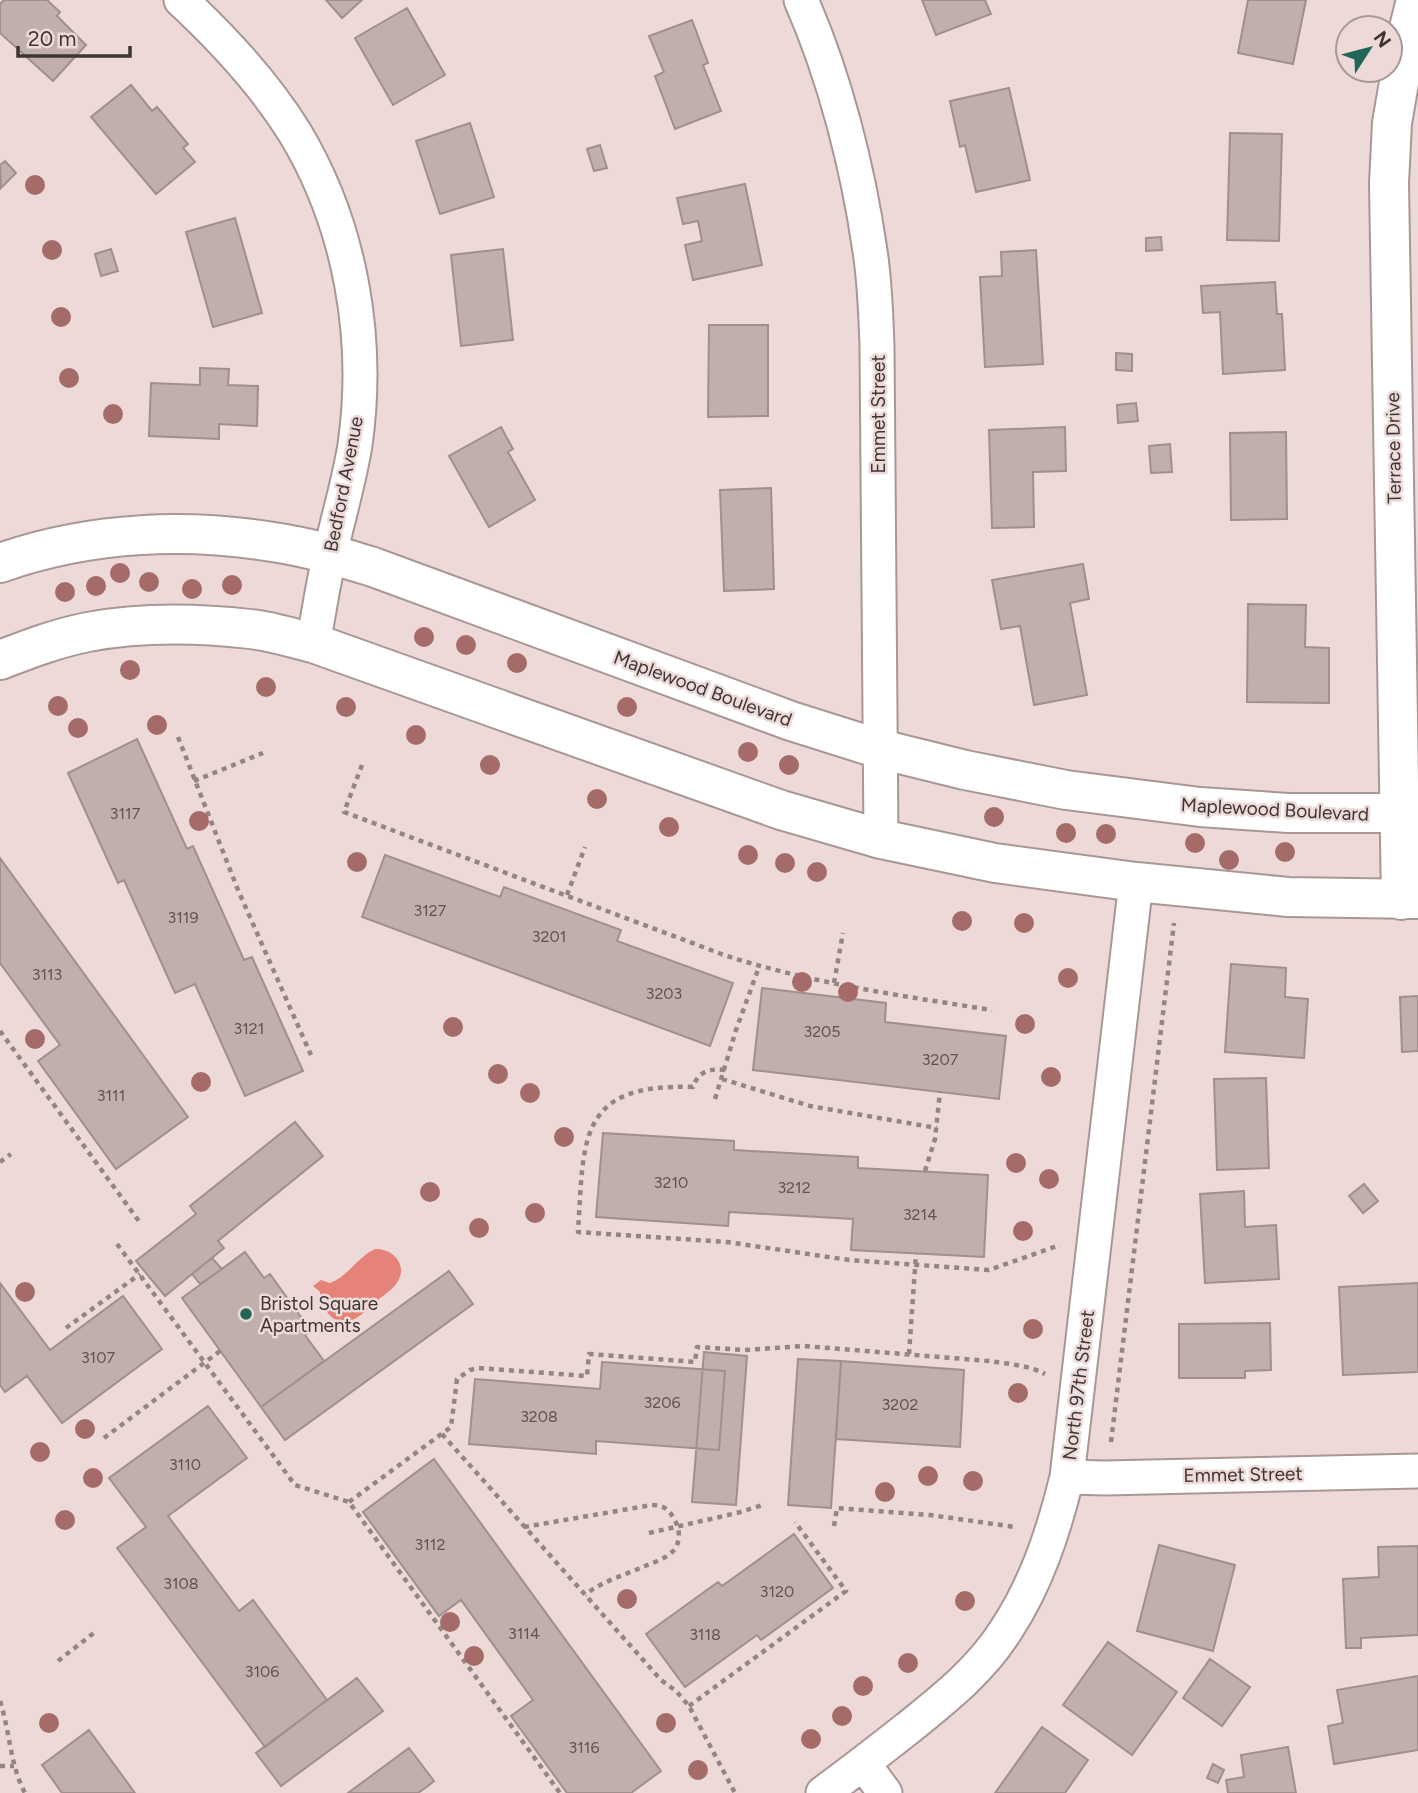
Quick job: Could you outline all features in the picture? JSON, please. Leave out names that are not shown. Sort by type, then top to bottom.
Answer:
[{"type":"street","name":"Bedford Avenue","points":[[181,0],[261,84],[295,134],[334,216],[356,311],[360,343],[358,420],[350,471],[313,643]]},
{"type":"street","name":"Emmet Street","points":[[801,0],[843,120],[870,252],[877,347],[881,839]]},
{"type":"street","name":"Terrace Drive","points":[[1409,900],[1409,813],[1388,183],[1392,123],[1416,0]]},
{"type":"street","name":"Maplewood Boulevard","points":[[0,563],[55,547],[122,536],[190,535],[287,544],[373,567],[791,721],[965,770],[1160,803],[1261,812],[1409,813]]},
{"type":"street","points":[[0,660],[54,640],[86,632],[180,624],[252,629],[313,643],[781,810],[881,839],[995,863],[1136,882],[1288,897],[1409,900]]},
{"type":"street","name":"North 97th Street","points":[[823,1793],[934,1707],[977,1668],[1006,1630],[1026,1596],[1049,1541],[1067,1477],[1078,1395],[1136,882]]},
{"type":"street","name":"Emmet Street","points":[[1067,1477],[1418,1471]]},
{"type":"street","points":[[863,1763],[885,1793]]},
{"type":"path","points":[[178,737],[239,890],[311,1055]]},
{"type":"path","points":[[194,781],[263,753]]},
{"type":"path","points":[[362,765],[344,812],[759,967],[834,983],[992,1010]]},
{"type":"path","points":[[567,895],[585,846]]},
{"type":"path","points":[[1111,1444],[1174,920]]},
{"type":"path","points":[[834,983],[843,933]]},
{"type":"path","points":[[715,1099],[759,967]]},
{"type":"path","points":[[0,1031],[141,1224]]},
{"type":"path","points":[[725,1070],[705,1071],[692,1087],[657,1087],[633,1092],[619,1097],[602,1111],[590,1131],[582,1169],[578,1232],[727,1242],[849,1260],[989,1270],[1096,1233]]},
{"type":"path","points":[[722,1079],[810,1106],[937,1128]]},
{"type":"path","points":[[925,1171],[935,1139],[940,1092]]},
{"type":"path","points":[[0,1162],[11,1154]]},
{"type":"path","points":[[117,1244],[295,1485],[349,1502],[560,1793]]},
{"type":"path","points":[[909,1354],[916,1254]]},
{"type":"path","points":[[66,1328],[139,1274]]},
{"type":"path","points":[[349,1502],[451,1427],[457,1379],[478,1368],[587,1376],[589,1354],[695,1362],[697,1347],[745,1350],[804,1346],[1020,1365],[1038,1370],[1078,1395]]},
{"type":"path","points":[[104,1438],[220,1351]]},
{"type":"path","points":[[442,1434],[661,1680],[676,1691],[689,1706],[735,1793]]},
{"type":"path","points":[[524,1527],[652,1505],[668,1510],[678,1526],[678,1543],[668,1555],[597,1586],[585,1595]]},
{"type":"path","points":[[649,1533],[763,1505]]},
{"type":"path","points":[[834,1526],[837,1508],[964,1519],[1015,1527],[1049,1541]]},
{"type":"path","points":[[689,1706],[846,1591],[795,1522]]},
{"type":"path","points":[[58,1661],[95,1632]]},
{"type":"path","points":[[0,1702],[14,1766],[25,1793]]},
{"type":"path","points":[[0,1766],[14,1766]]},
{"type":"shaded area","points":[[375,1249],[387,1251],[397,1258],[401,1269],[398,1281],[363,1314],[352,1320],[339,1321],[329,1315],[320,1292],[313,1286],[321,1280],[330,1283],[337,1280]]},
{"type":"building","points":[[4,0],[47,0],[60,12],[57,16],[86,45],[53,81],[0,33],[0,4]]},
{"type":"building","points":[[326,0],[362,0],[342,18]]},
{"type":"building","points":[[922,0],[985,0],[991,14],[936,35]]},
{"type":"building","points":[[1248,0],[1306,0],[1293,64],[1238,53]]},
{"type":"building","points":[[407,8],[445,75],[393,105],[355,38]]},
{"type":"building","points":[[692,20],[708,63],[703,65],[721,111],[675,129],[655,76],[664,72],[649,36]]},
{"type":"building","points":[[131,85],[152,111],[157,107],[188,144],[183,148],[195,162],[156,194],[91,117]]},
{"type":"building","points":[[1009,88],[1030,180],[976,192],[965,145],[960,147],[950,101]]},
{"type":"building","points":[[470,123],[494,197],[440,214],[416,141]]},
{"type":"building","points":[[1230,133],[1282,134],[1279,241],[1227,240]]},
{"type":"building","points":[[600,145],[607,168],[594,171],[587,149]]},
{"type":"building","points":[[5,161],[16,173],[1,188],[0,165]]},
{"type":"building","points":[[745,184],[762,265],[693,280],[685,245],[702,241],[698,221],[683,224],[677,198]]},
{"type":"building","points":[[235,218],[262,313],[213,327],[186,232]]},
{"type":"building","points":[[1161,237],[1162,250],[1146,251],[1146,238]]},
{"type":"building","points":[[111,249],[118,271],[101,276],[95,254]]},
{"type":"building","points":[[503,249],[513,340],[461,346],[451,255]]},
{"type":"building","points":[[1036,250],[1043,364],[985,367],[980,277],[1002,276],[1001,252]]},
{"type":"building","points":[[1275,282],[1277,314],[1282,314],[1285,370],[1223,374],[1220,312],[1203,313],[1201,286]]},
{"type":"building","points":[[709,325],[768,325],[768,416],[708,417]]},
{"type":"building","points":[[1116,353],[1132,354],[1132,371],[1116,370]]},
{"type":"building","points":[[200,368],[229,369],[228,385],[258,386],[257,426],[219,424],[219,439],[149,436],[151,383],[200,385]]},
{"type":"building","points":[[1136,403],[1138,421],[1118,423],[1117,405]]},
{"type":"building","points":[[501,427],[513,449],[508,452],[535,500],[489,527],[449,456]]},
{"type":"building","points":[[1065,427],[1066,471],[1033,472],[1034,527],[992,528],[989,430]]},
{"type":"building","points":[[1286,432],[1287,519],[1231,520],[1230,433]]},
{"type":"building","points":[[1170,444],[1172,472],[1151,473],[1149,446]]},
{"type":"building","points":[[771,488],[774,589],[724,591],[720,490]]},
{"type":"building","points":[[1083,564],[1089,599],[1070,603],[1087,695],[1034,705],[1020,626],[1001,629],[992,580]]},
{"type":"building","points":[[1248,604],[1306,605],[1305,647],[1329,648],[1329,703],[1247,702]]},
{"type":"building","points":[[137,739],[187,849],[193,846],[244,960],[252,957],[303,1071],[245,1096],[195,984],[175,993],[124,880],[118,883],[68,773]]},
{"type":"building","points":[[385,855],[500,897],[504,887],[621,930],[617,941],[733,983],[710,1046],[362,917]]},
{"type":"building","points":[[0,858],[188,1117],[116,1169],[38,1061],[60,1045],[0,963]]},
{"type":"building","points":[[1231,964],[1286,968],[1285,997],[1308,999],[1304,1058],[1225,1052]]},
{"type":"building","points":[[762,988],[886,1003],[885,1022],[1006,1036],[999,1099],[753,1070]]},
{"type":"building","points":[[1418,996],[1418,1051],[1402,1052],[1400,997]]},
{"type":"building","points":[[1266,1078],[1269,1168],[1217,1170],[1214,1079]]},
{"type":"building","points":[[295,1122],[323,1156],[218,1241],[224,1248],[165,1296],[136,1261],[196,1214],[190,1206]]},
{"type":"building","points":[[603,1133],[734,1141],[734,1150],[858,1157],[858,1168],[988,1175],[984,1257],[851,1250],[853,1219],[729,1212],[728,1226],[596,1217]]},
{"type":"building","points":[[1364,1184],[1378,1201],[1363,1213],[1349,1196]]},
{"type":"building","points":[[1244,1191],[1245,1227],[1276,1225],[1279,1279],[1205,1283],[1200,1194]]},
{"type":"building","name":"Bristol Square Apartments","points":[[245,1252],[264,1278],[270,1274],[311,1331],[305,1335],[324,1361],[261,1407],[182,1298]]},
{"type":"building","points":[[212,1258],[222,1269],[200,1284],[192,1274]]},
{"type":"building","points":[[449,1271],[473,1304],[285,1440],[261,1407]]},
{"type":"building","points":[[0,1283],[50,1350],[123,1296],[162,1349],[62,1423],[27,1376],[5,1392],[0,1385]]},
{"type":"building","points":[[1418,1283],[1418,1372],[1343,1375],[1339,1287]]},
{"type":"building","points":[[1270,1323],[1271,1370],[1245,1371],[1245,1378],[1179,1378],[1179,1324]]},
{"type":"building","points":[[704,1352],[747,1356],[736,1505],[692,1502]]},
{"type":"building","points":[[798,1359],[841,1361],[831,1508],[788,1505]]},
{"type":"building","points":[[841,1361],[964,1370],[960,1447],[836,1439]]},
{"type":"building","points":[[602,1362],[725,1371],[719,1450],[596,1441],[596,1454],[469,1444],[475,1379],[600,1389]]},
{"type":"building","points":[[208,1406],[247,1458],[168,1516],[239,1611],[253,1600],[327,1700],[265,1747],[117,1548],[146,1527],[109,1478]]},
{"type":"building","points":[[434,1459],[661,1771],[631,1793],[567,1793],[511,1716],[533,1700],[461,1600],[439,1616],[363,1512]]},
{"type":"building","points":[[794,1534],[833,1588],[761,1640],[757,1635],[685,1687],[646,1634],[718,1582],[722,1586]]},
{"type":"building","points":[[1159,1545],[1235,1565],[1213,1651],[1137,1631]]},
{"type":"building","points":[[1418,1546],[1418,1635],[1361,1638],[1361,1648],[1346,1648],[1343,1579],[1379,1577],[1378,1547]]},
{"type":"building","points":[[1108,1642],[1177,1692],[1132,1755],[1063,1705]]},
{"type":"building","points":[[1210,1659],[1250,1687],[1222,1726],[1183,1698]]},
{"type":"building","points":[[1418,1676],[1418,1750],[1334,1764],[1328,1726],[1343,1723],[1337,1690]]},
{"type":"building","points":[[357,1678],[383,1711],[281,1786],[256,1753]]},
{"type":"building","points":[[1042,1727],[1088,1760],[1065,1793],[995,1793]]},
{"type":"building","points":[[89,1730],[135,1793],[62,1793],[42,1765]]},
{"type":"building","points":[[1288,1747],[1296,1793],[1228,1793],[1226,1780],[1244,1777],[1241,1755]]},
{"type":"building","points":[[409,1748],[434,1781],[428,1786],[418,1793],[348,1793]]},
{"type":"building","points":[[1213,1764],[1224,1770],[1218,1783],[1207,1778]]},
{"type":"place","name":"Bristol Square Apartments","points":[[246,1314]]}]
